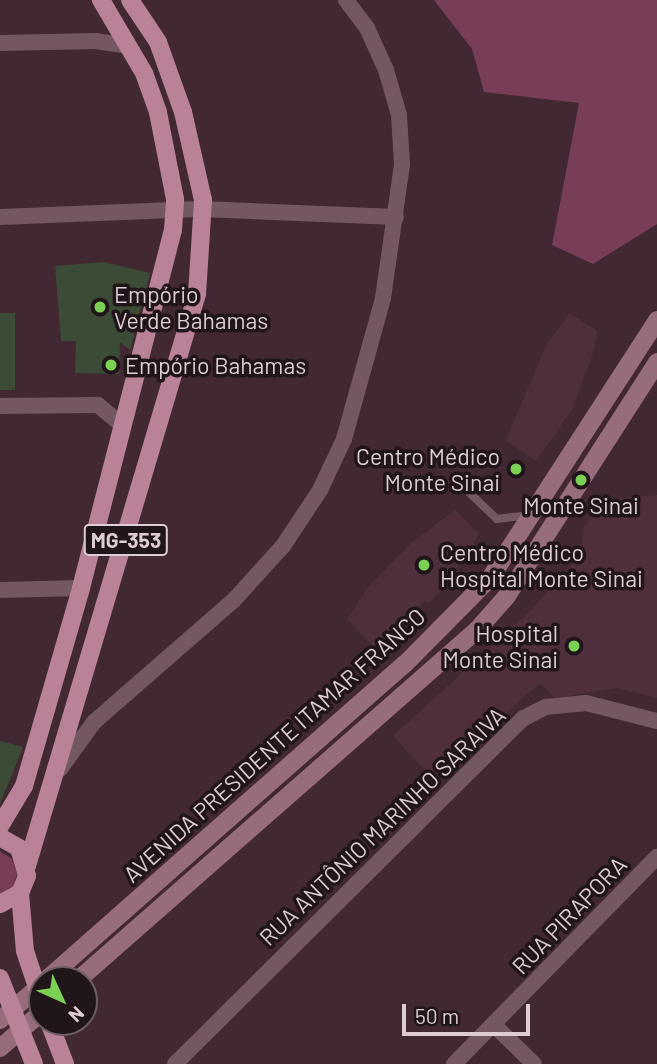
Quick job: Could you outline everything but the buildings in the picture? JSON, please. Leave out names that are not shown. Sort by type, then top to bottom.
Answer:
[{"type":"main road","name":"MG-353","points":[[30,966],[25,951],[20,893],[60,769],[197,294],[203,209],[173,78],[130,0]]},
{"type":"main road","name":"MG-353","points":[[0,827],[24,786],[167,271],[174,212],[158,112],[129,46],[103,4]]},
{"type":"main road","name":"AVENIDA PRESIDENTE ITAMAR FRANCO","points":[[62,966],[405,664],[491,577],[535,513],[657,320]]},
{"type":"main road","name":"AVENIDA PRESIDENTE ITAMAR FRANCO","points":[[94,966],[477,630],[508,596],[655,366]]},
{"type":"main road","points":[[0,837],[19,848],[27,866]]},
{"type":"main road","points":[[0,904],[20,893]]},
{"type":"main road","points":[[0,978],[34,1064]]},
{"type":"main road","points":[[0,1020],[28,996]]},
{"type":"main road","points":[[0,1048],[28,1024]]},
{"type":"main road","points":[[54,1036],[65,1064]]},
{"type":"street","points":[[60,769],[93,722],[234,600],[283,546],[320,490],[362,387],[396,217],[402,164],[398,115],[367,28],[346,0]]},
{"type":"street","points":[[95,41],[104,27],[103,4]]},
{"type":"street","points":[[0,43],[95,41],[129,46]]},
{"type":"street","points":[[0,217],[203,209],[396,217]]},
{"type":"street","points":[[0,406],[98,405],[123,426]]},
{"type":"street","points":[[0,590],[81,588]]},
{"type":"street","name":"RUA ANTÔNIO MARINHO SARAIVA","points":[[175,1064],[524,719],[546,708],[586,703],[657,721]]},
{"type":"street","name":"RUA PIRAPORA","points":[[454,1064],[495,1026],[657,857]]},
{"type":"street","points":[[495,1026],[534,1064]]},
{"type":"lane","points":[[459,482],[497,519],[535,513]]},
{"type":"shaded area","points":[[434,0],[657,0],[657,224],[593,264],[552,245],[579,103],[484,92],[472,49]]},
{"type":"shaded area","points":[[569,313],[597,331],[594,350],[573,408],[536,461],[506,440],[546,346]]},
{"type":"shaded area","name":"Hospital Monte Sinai","points":[[657,495],[657,698],[617,688],[555,698],[540,683],[432,778],[393,736],[531,610],[582,554],[583,528],[605,499]]},
{"type":"shaded area","name":"Centro Médico Hospital Monte Sinai","points":[[455,510],[479,534],[472,547],[429,604],[425,601],[373,646],[347,619],[368,587],[410,544]]},
{"type":"shaded area","points":[[0,851],[12,859],[17,874],[12,890],[0,897]]},
{"type":"place","name":"Empório Verde Bahamas","points":[[100,307]]},
{"type":"place","name":"Empório Bahamas","points":[[111,365]]},
{"type":"place","name":"Centro Médico Monte Sinai","points":[[516,469]]},
{"type":"place","name":"Monte Sinai","points":[[581,480]]},
{"type":"place","name":"Centro Médico Hospital Monte Sinai","points":[[424,565]]},
{"type":"place","name":"Hospital Monte Sinai","points":[[574,646]]}]
